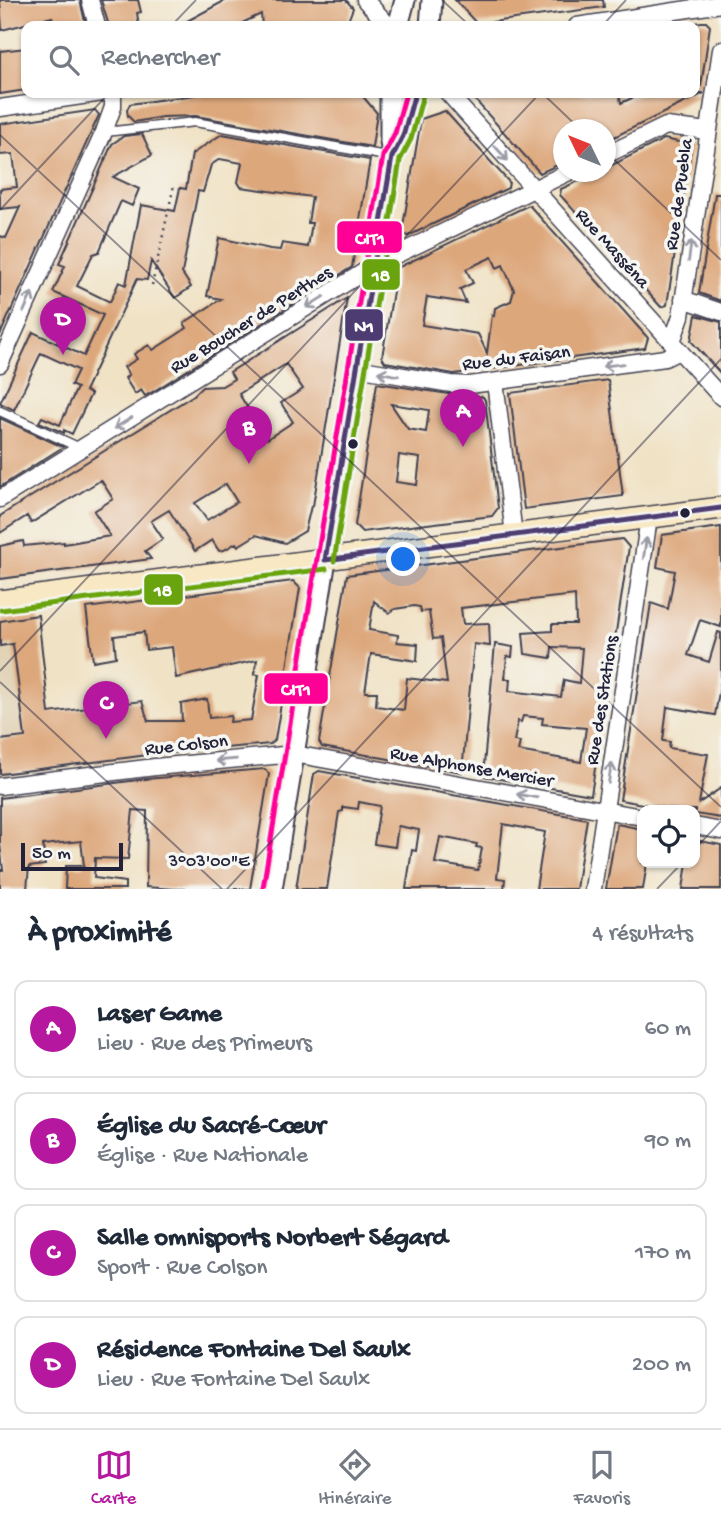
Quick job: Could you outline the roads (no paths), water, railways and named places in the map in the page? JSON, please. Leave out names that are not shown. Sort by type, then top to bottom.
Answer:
[{"type":"main road","points":[[0,601],[721,508]]},
{"type":"street","points":[[90,0],[96,21]]},
{"type":"street","points":[[365,0],[384,21]]},
{"type":"street","points":[[399,21],[405,0]]},
{"type":"street","points":[[430,21],[432,0]]},
{"type":"street","points":[[610,21],[721,4]]},
{"type":"street","name":"Rue de Puebla","points":[[674,346],[712,136],[721,50]]},
{"type":"street","points":[[0,108],[68,98]]},
{"type":"street","points":[[0,364],[104,132],[113,107],[113,98]]},
{"type":"street","points":[[390,98],[392,157]]},
{"type":"street","points":[[272,889],[392,157],[405,130],[414,98]]},
{"type":"street","name":"Rue Masséna","points":[[453,98],[721,397]]},
{"type":"street","points":[[616,150],[666,126],[712,136]]},
{"type":"street","name":"Rue Boucher de Perthes","points":[[0,499],[373,266],[553,179]]},
{"type":"street","points":[[684,299],[721,312]]},
{"type":"street","name":"Rue du Faisan","points":[[356,368],[451,384],[495,382],[665,358],[674,346]]},
{"type":"street","points":[[495,382],[514,535]]},
{"type":"street","name":"Rue des Stations","points":[[593,889],[649,518]]},
{"type":"street","name":"Rue Alphonse Mercier","points":[[294,754],[637,816]]},
{"type":"street","name":"Rue Colson","points":[[0,786],[155,767],[294,754]]},
{"type":"street","points":[[700,827],[721,831]]},
{"type":"lane","points":[[104,132],[195,122],[392,157]]},
{"type":"lane","points":[[0,411],[82,448]]},
{"type":"place","name":"Résidence Fontaine Del Saulx","points":[[63,355]]},
{"type":"place","name":"Laser Game","points":[[463,447]]},
{"type":"place","name":"Église du Sacré-Cœur","points":[[249,464]]},
{"type":"place","name":"Salle omnisports Norbert Ségard","points":[[106,739]]}]
